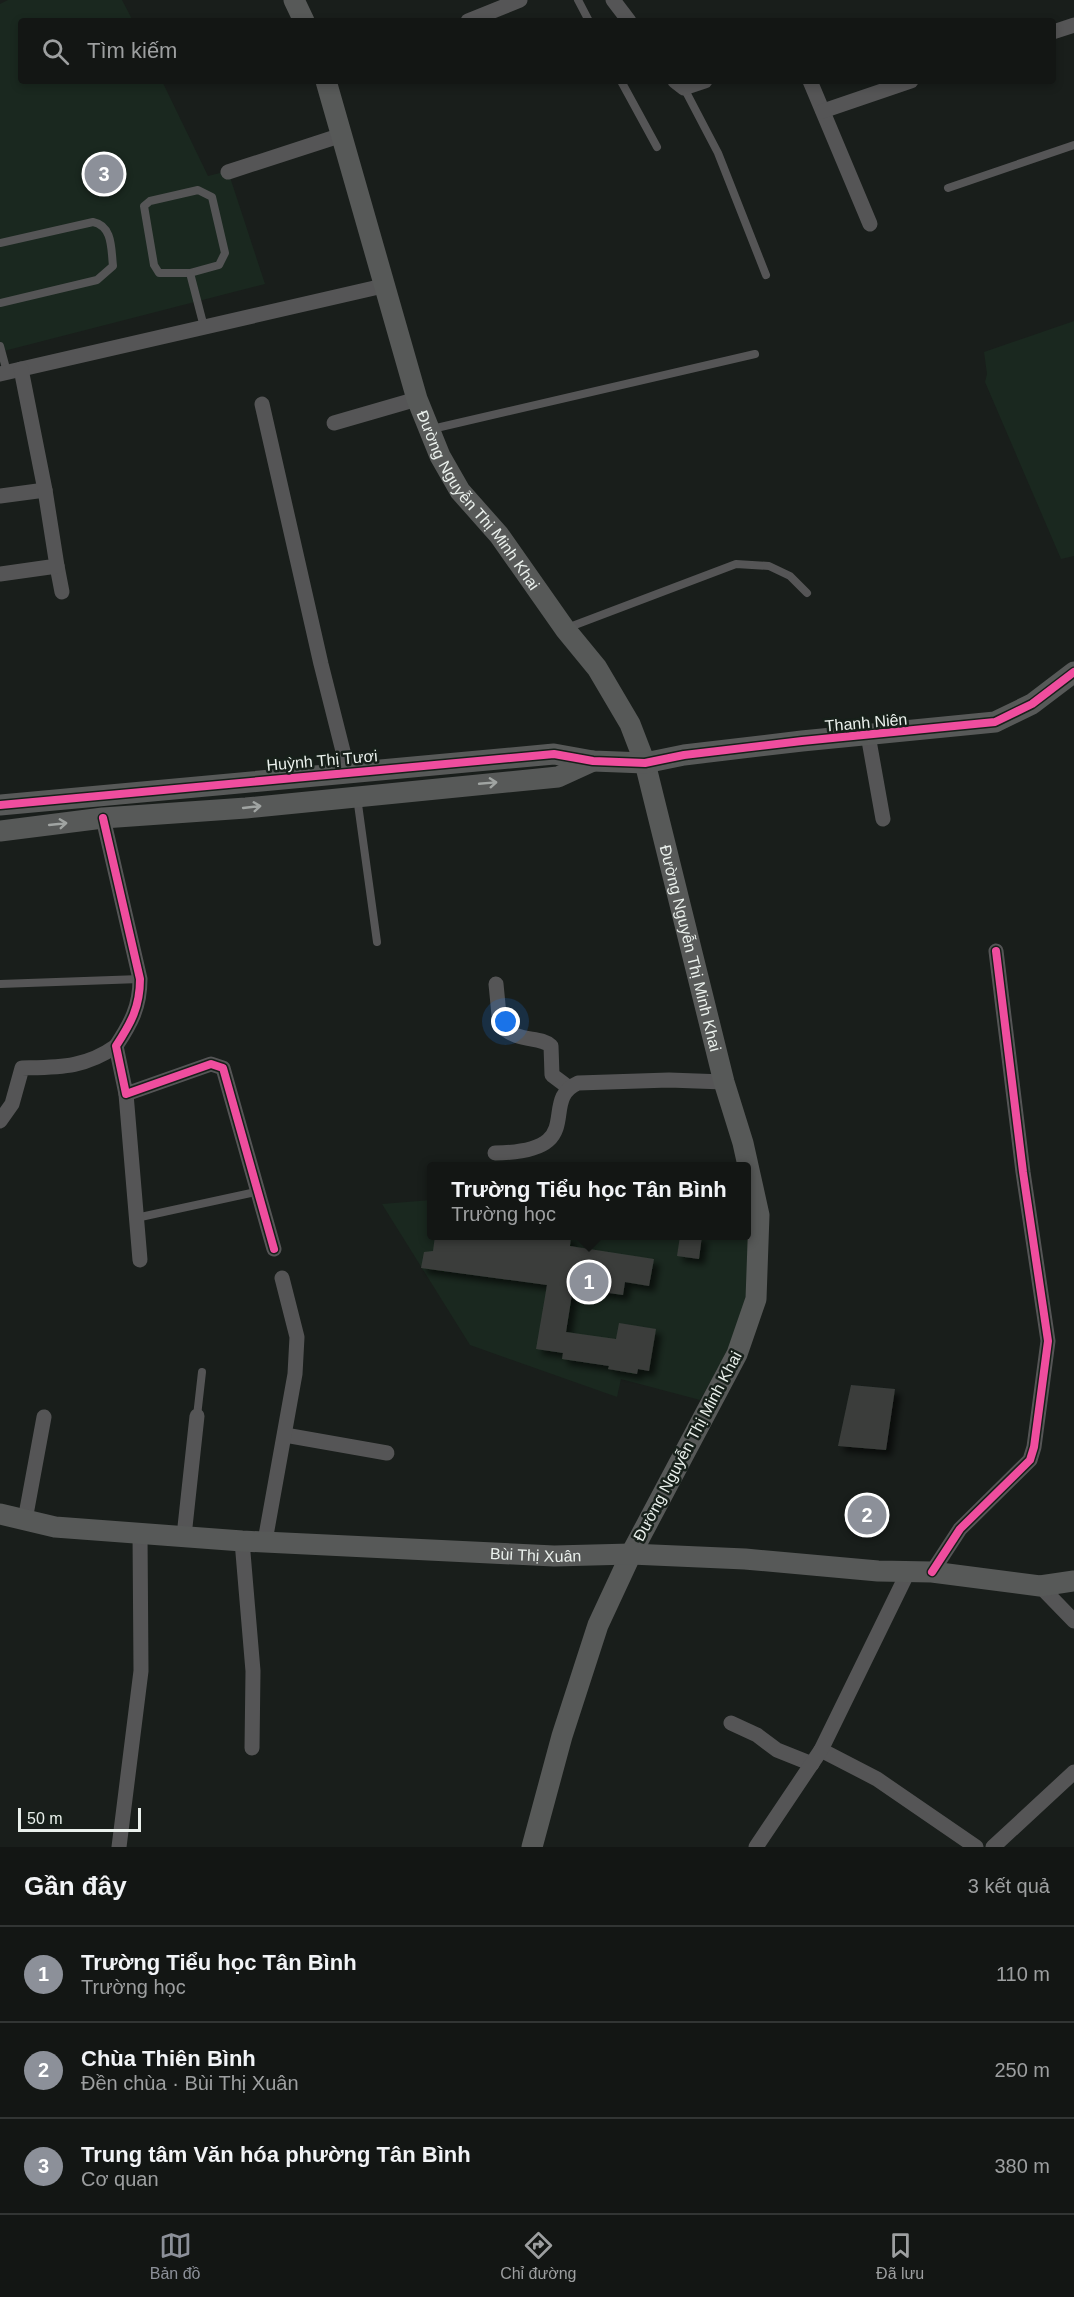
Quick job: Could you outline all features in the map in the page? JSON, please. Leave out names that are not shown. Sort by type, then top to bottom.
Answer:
[{"type":"main road","points":[[294,0],[303,18]]},
{"type":"main road","name":"Đường Nguyễn Thị Minh Khai","points":[[327,84],[383,286],[417,399],[429,430],[460,491],[499,535],[566,629],[597,668],[630,724],[645,763],[724,1082],[747,1162]]},
{"type":"main road","name":"Thanh Niên","points":[[645,763],[684,755],[995,722],[1032,704],[1074,672]]},
{"type":"main road","name":"Huỳnh Thị Tươi","points":[[0,805],[348,771],[554,754],[593,761],[645,763]]},
{"type":"main road","name":"Huỳnh Thị Tươi","points":[[0,831],[102,818],[246,808],[558,777],[593,761]]},
{"type":"main road","points":[[448,764],[451,786]]},
{"type":"main road","name":"Đường Nguyễn Thị Minh Khai","points":[[532,1847],[562,1736],[598,1625],[631,1554],[737,1354],[756,1299],[759,1215],[751,1179]]},
{"type":"main road","name":"Bùi Thị Xuân","points":[[0,1514],[54,1527],[242,1541],[554,1556],[631,1554],[745,1559],[932,1572],[1040,1586],[1074,1581]]},
{"type":"street","points":[[475,18],[520,0]]},
{"type":"street","points":[[612,0],[627,18]]},
{"type":"street","points":[[1056,31],[1074,25]]},
{"type":"street","points":[[811,84],[870,224]]},
{"type":"street","points":[[823,111],[902,84]]},
{"type":"street","points":[[228,172],[342,135]]},
{"type":"street","points":[[62,592],[45,490],[9,371],[383,286]]},
{"type":"street","points":[[334,423],[417,399]]},
{"type":"street","points":[[262,404],[321,664],[348,771]]},
{"type":"street","points":[[0,496],[45,490]]},
{"type":"street","points":[[0,574],[57,566]]},
{"type":"street","points":[[868,735],[883,819]]},
{"type":"street","points":[[0,1121],[12,1104],[22,1068],[78,1065],[98,1058],[116,1046],[139,1006],[140,979],[102,818]]},
{"type":"street","points":[[932,1572],[960,1529],[1030,1460],[1034,1447],[1041,1379],[1047,1363],[1048,1341],[1042,1287],[1023,1172],[996,951]]},
{"type":"street","points":[[496,984],[500,1025],[509,1034],[529,1041],[545,1041],[551,1046],[552,1074],[568,1087]]},
{"type":"street","points":[[116,1046],[126,1094],[134,1218],[140,1260]]},
{"type":"street","points":[[126,1094],[212,1064],[218,1064],[223,1068],[244,1135],[256,1192],[274,1249]]},
{"type":"street","points":[[495,1153],[537,1149],[549,1140],[558,1128],[562,1097],[568,1087],[594,1081],[724,1082]]},
{"type":"street","points":[[265,1541],[295,1374],[297,1337],[282,1278]]},
{"type":"street","points":[[184,1536],[197,1416]]},
{"type":"street","points":[[25,1520],[44,1417]]},
{"type":"street","points":[[285,1435],[387,1453]]},
{"type":"street","points":[[119,1847],[141,1671],[140,1533]]},
{"type":"street","points":[[242,1541],[253,1671],[252,1748]]},
{"type":"street","points":[[756,1847],[821,1750],[908,1572]]},
{"type":"street","points":[[1040,1586],[1074,1621]]},
{"type":"street","points":[[732,1723],[757,1735],[777,1750],[812,1764]]},
{"type":"street","points":[[821,1750],[878,1779],[976,1847]]},
{"type":"street","points":[[993,1847],[1074,1772]]},
{"type":"lane","points":[[578,0],[587,18]]},
{"type":"lane","points":[[623,84],[657,147]]},
{"type":"lane","points":[[679,85],[718,153],[766,275]]},
{"type":"lane","points":[[948,188],[1074,145]]},
{"type":"lane","points":[[198,190],[212,197],[225,253],[219,265],[190,273],[159,273],[154,265],[144,206],[150,201],[198,190]]},
{"type":"lane","points":[[0,243],[93,222],[102,224],[108,232],[113,266],[97,280],[0,303]]},
{"type":"lane","points":[[190,273],[204,327]]},
{"type":"lane","points":[[0,345],[9,371]]},
{"type":"lane","points":[[429,430],[755,354]]},
{"type":"lane","points":[[566,629],[736,564],[769,566],[790,576],[807,593]]},
{"type":"lane","points":[[357,796],[377,942]]},
{"type":"lane","points":[[0,984],[140,979]]},
{"type":"lane","points":[[134,1218],[256,1192]]},
{"type":"lane","points":[[197,1416],[202,1372]]},
{"type":"shaded area","points":[[8,0],[122,0],[131,18],[18,18],[18,84],[163,84],[208,176],[228,171],[265,284],[0,352],[0,4]]},
{"type":"shaded area","points":[[1074,321],[1074,556],[1061,559],[985,382],[987,374],[984,352]]},
{"type":"shaded area","points":[[427,1200],[427,1240],[749,1240],[747,1297],[728,1351],[700,1400],[621,1379],[617,1397],[470,1345],[382,1204]]},
{"type":"building","points":[[434,1240],[571,1240],[570,1246],[654,1259],[649,1286],[625,1282],[623,1295],[573,1288],[566,1332],[616,1339],[619,1323],[656,1329],[649,1371],[638,1369],[637,1374],[608,1369],[609,1366],[562,1359],[563,1353],[536,1349],[547,1285],[421,1268],[424,1252],[433,1251]]},
{"type":"building","points":[[679,1240],[701,1240],[699,1259],[677,1256]]},
{"type":"building","points":[[851,1385],[895,1389],[886,1450],[838,1446]]},
{"type":"cycle path","points":[[0,805],[554,754],[593,761],[645,763],[684,755],[802,741],[995,722],[1032,704],[1074,672]]},
{"type":"cycle path","points":[[103,818],[140,979],[134,1014],[116,1046],[126,1094],[211,1064],[223,1068],[274,1249]]},
{"type":"cycle path","points":[[932,1572],[960,1529],[1030,1460],[1034,1447],[1048,1341],[1023,1172],[996,951]]},
{"type":"place","name":"Trung tâm Văn hóa phường Tân Bình","points":[[104,174]]},
{"type":"place","name":"Trường Tiểu học Tân Bình","points":[[589,1282]]},
{"type":"place","name":"Chùa Thiên Bình","points":[[867,1515]]}]
